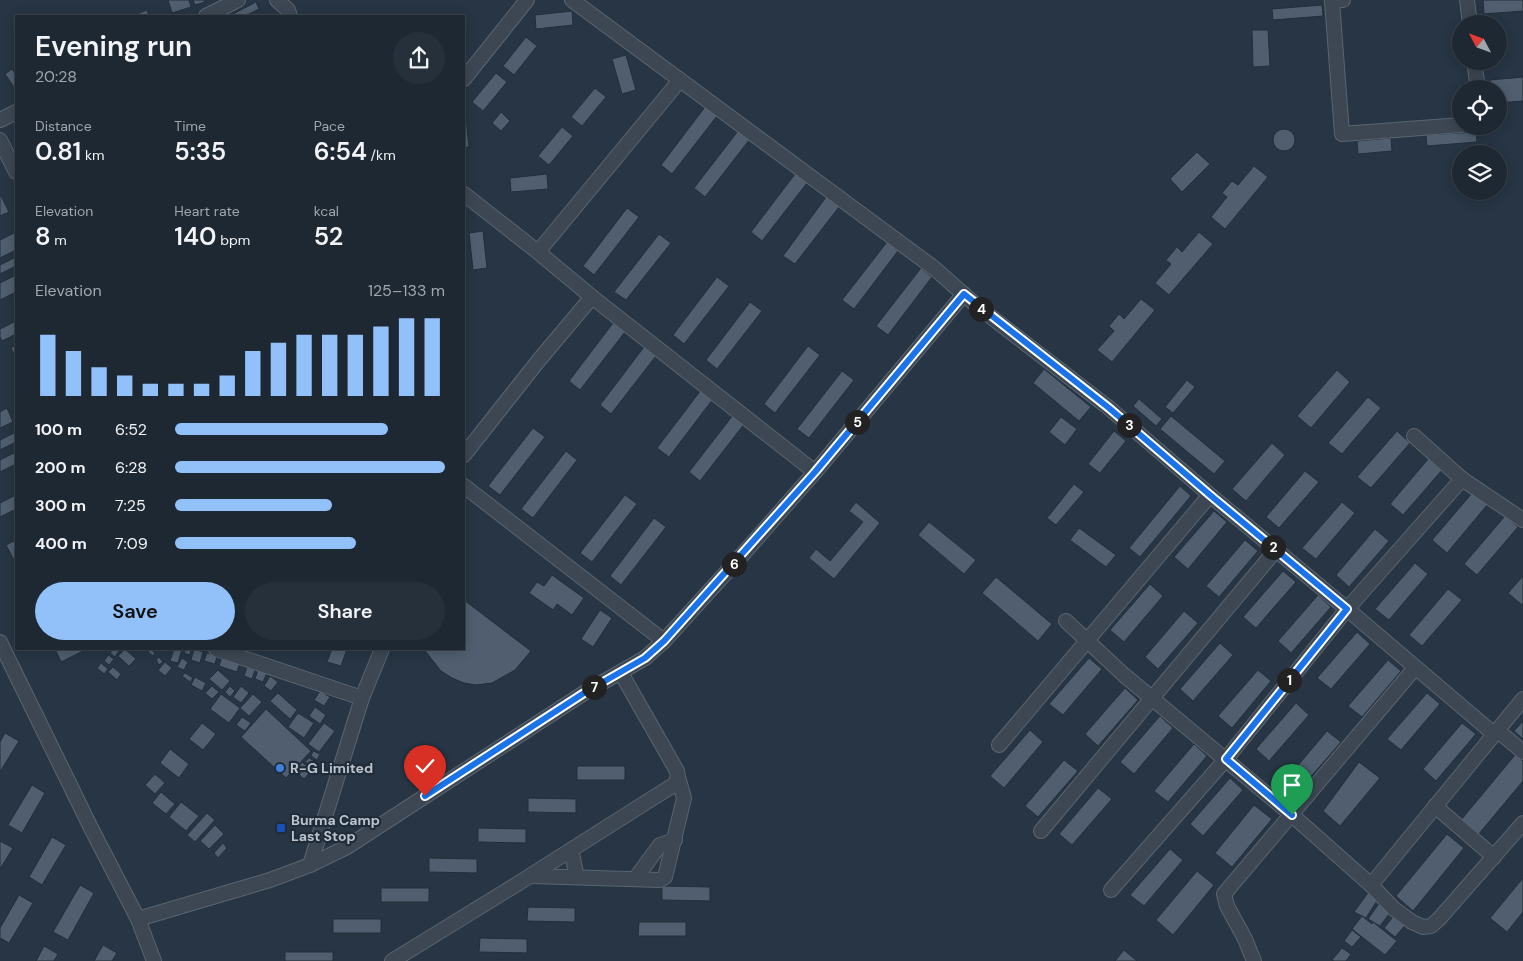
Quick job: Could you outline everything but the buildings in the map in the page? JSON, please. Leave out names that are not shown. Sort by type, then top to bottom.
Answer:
[{"type":"street","points":[[208,15],[238,0]]},
{"type":"street","points":[[277,0],[288,10],[290,15]]},
{"type":"street","points":[[465,78],[527,0]]},
{"type":"street","points":[[572,0],[934,268],[964,294],[1109,408],[1416,668],[1495,732],[1523,752]]},
{"type":"street","points":[[1343,0],[1332,1],[1342,134],[1452,126]]},
{"type":"street","points":[[1467,0],[1469,15]]},
{"type":"street","points":[[538,252],[680,80]]},
{"type":"street","points":[[0,120],[15,112]]},
{"type":"street","points":[[0,140],[15,170]]},
{"type":"street","points":[[465,195],[538,252],[592,298],[815,472]]},
{"type":"street","points":[[138,918],[270,880],[310,865],[347,847],[584,693],[645,658],[664,641],[815,472],[964,294]]},
{"type":"street","points":[[465,454],[538,360],[592,298]]},
{"type":"street","points":[[1414,436],[1462,479],[1523,520]]},
{"type":"street","points":[[1112,890],[1226,759],[1347,609],[1462,479]]},
{"type":"street","points":[[465,487],[664,641]]},
{"type":"street","points":[[999,745],[1210,495]]},
{"type":"street","points":[[1041,831],[1276,550]]},
{"type":"street","points":[[1066,621],[1124,675],[1292,815],[1371,885],[1394,909],[1412,922],[1422,926],[1431,926],[1523,823]]},
{"type":"street","points":[[0,642],[91,828],[138,918],[154,961]]},
{"type":"street","points":[[219,650],[362,698]]},
{"type":"street","points":[[310,865],[362,698],[382,650]]},
{"type":"street","points":[[1254,961],[1246,939],[1226,906],[1224,894],[1416,668]]},
{"type":"street","points":[[530,876],[660,880],[665,877],[684,798],[677,771],[621,673]]},
{"type":"street","points":[[1371,885],[1523,699]]},
{"type":"street","points":[[392,961],[675,784],[678,777]]},
{"type":"street","points":[[1435,806],[1494,857]]},
{"type":"street","points":[[635,879],[660,845],[675,840]]},
{"type":"street","points":[[571,850],[577,877]]},
{"type":"place","name":"R-G Limited","points":[[280,768]]},
{"type":"place","name":"Burma Camp Last Stop","points":[[281,828]]},
{"type":"route","points":[[425,796],[584,693],[645,658],[664,641],[815,472],[964,294],[1109,408],[1347,609],[1226,759],[1292,815]]}]
